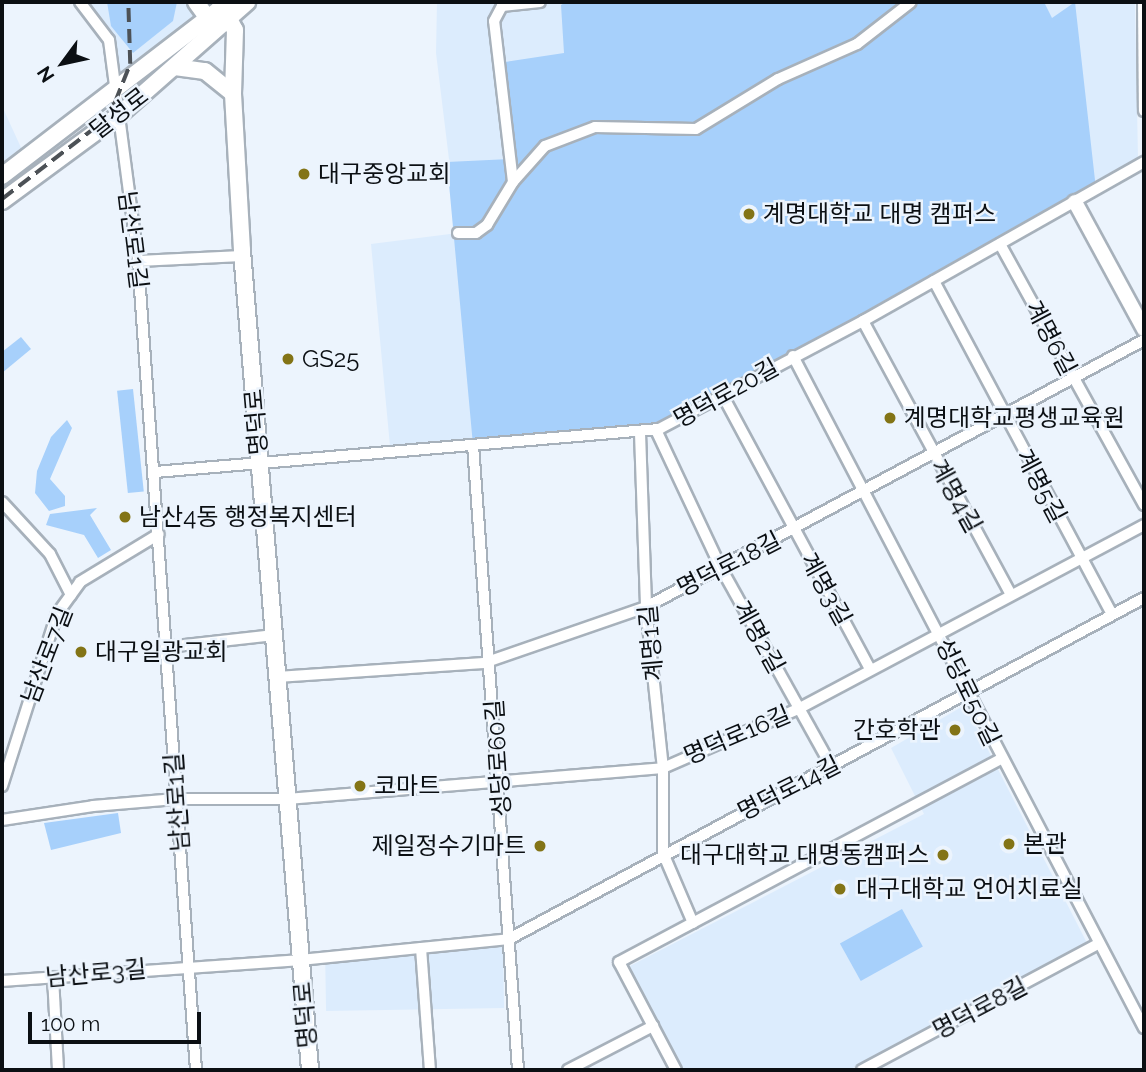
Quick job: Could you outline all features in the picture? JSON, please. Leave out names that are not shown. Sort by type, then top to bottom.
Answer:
[{"type":"main road","points":[[196,2],[213,25],[233,44]]},
{"type":"main road","points":[[2,176],[213,25],[226,7],[247,2]]},
{"type":"main road","name":"명덕로","points":[[226,7],[233,44],[233,94],[242,256],[310,1070]]},
{"type":"main road","name":"달성로","points":[[2,201],[119,115],[176,67],[213,25]]},
{"type":"main road","points":[[176,67],[205,71],[233,94]]},
{"type":"street","name":"남산로1길","points":[[80,2],[109,40],[119,115],[118,136],[138,261],[196,1070]]},
{"type":"street","points":[[513,182],[494,21],[502,6],[540,2]]},
{"type":"street","points":[[457,233],[476,233],[487,225],[513,182],[545,146],[573,132],[595,127],[668,132],[696,129],[716,120],[764,87],[873,34],[911,2]]},
{"type":"street","points":[[1143,2],[1144,111]]},
{"type":"street","name":"명덕로20길","points":[[155,472],[259,461],[656,430],[863,321],[1144,162]]},
{"type":"street","points":[[1075,202],[1144,330]]},
{"type":"street","name":"계명6길","points":[[1000,244],[1144,506]]},
{"type":"street","points":[[138,261],[242,256]]},
{"type":"street","name":"계명5길","points":[[934,281],[1112,615]]},
{"type":"street","name":"계명4길","points":[[863,321],[1011,596]]},
{"type":"street","name":"명덕로18길","points":[[277,677],[491,661],[646,607],[863,494],[1144,340]]},
{"type":"street","name":"성당로50길","points":[[793,356],[863,494],[939,633],[1001,759],[1144,1028]]},
{"type":"street","name":"계명3길","points":[[723,396],[870,669]]},
{"type":"street","name":"계명2길","points":[[656,430],[721,568],[831,766]]},
{"type":"street","name":"계명1길","points":[[640,433],[646,607],[663,768],[663,853]]},
{"type":"street","name":"성당로60길","points":[[473,445],[491,661],[518,1070]]},
{"type":"street","name":"남산로7길","points":[[2,502],[50,554],[71,595],[57,614],[2,786]]},
{"type":"street","name":"명덕로16길","points":[[287,799],[663,768],[798,709],[1144,525]]},
{"type":"street","points":[[71,595],[80,582],[159,534]]},
{"type":"street","name":"명덕로14길","points":[[300,960],[509,939],[663,853],[968,695],[1144,598]]},
{"type":"street","points":[[167,647],[274,635]]},
{"type":"street","points":[[676,1070],[619,962],[1001,759]]},
{"type":"street","points":[[2,820],[93,806],[176,799],[287,799]]},
{"type":"street","points":[[663,853],[693,923]]},
{"type":"street","name":"명덕로8길","points":[[862,1070],[1098,944]]},
{"type":"street","points":[[421,948],[430,1070]]},
{"type":"street","name":"명덕로","points":[[190,965],[300,960]]},
{"type":"street","name":"남산로3길","points":[[2,981],[190,965]]},
{"type":"street","points":[[53,977],[58,1070]]},
{"type":"street","points":[[568,1070],[653,1026]]},
{"type":"shaded area","points":[[80,2],[196,2],[209,19],[115,98],[109,40]]},
{"type":"shaded area","points":[[107,2],[177,2],[173,21],[133,53],[111,26]]},
{"type":"shaded area","name":"계명대학교 대명 캠퍼스","points":[[437,2],[1135,2],[1138,159],[1076,196],[481,438],[390,446],[371,244],[458,233],[436,53]]},
{"type":"shaded area","name":"계명대학교 대명 캠퍼스","points":[[566,2],[1044,2],[1052,18],[1075,2],[1096,189],[656,430],[473,445],[447,162],[510,159],[499,63],[564,53],[561,5]]},
{"type":"shaded area","points":[[2,106],[23,152],[2,165]]},
{"type":"shaded area","points":[[21,337],[31,349],[2,373],[2,352]]},
{"type":"shaded area","points":[[133,389],[144,491],[128,493],[117,391]]},
{"type":"shaded area","points":[[67,420],[72,428],[50,479],[65,496],[65,506],[49,511],[35,493],[37,471],[51,437]]},
{"type":"shaded area","points":[[97,508],[90,515],[111,550],[98,558],[84,535],[46,525],[50,514]]},
{"type":"shaded area","name":"대구대학교 대명동캠퍼스","points":[[965,705],[1087,943],[849,1070],[682,1070],[628,967],[924,814],[891,748]]},
{"type":"shaded area","points":[[118,813],[121,833],[51,850],[44,823]]},
{"type":"shaded area","points":[[902,909],[923,947],[861,981],[840,943]]},
{"type":"shaded area","points":[[503,947],[504,1008],[326,1011],[325,950]]},
{"type":"railway","points":[[2,199],[97,126],[115,102],[130,64],[128,2]]},
{"type":"place","name":"대구중앙교회","points":[[304,174]]},
{"type":"place","name":"계명대학교 대명 캠퍼스","points":[[749,214]]},
{"type":"place","name":"GS25","points":[[288,359]]},
{"type":"place","name":"계명대학교평생교육원","points":[[890,418]]},
{"type":"place","name":"남산4동 행정복지센터","points":[[125,517]]},
{"type":"place","name":"대구일광교회","points":[[81,652]]},
{"type":"place","name":"간호학관","points":[[955,730]]},
{"type":"place","name":"코마트","points":[[360,786]]},
{"type":"place","name":"본관","points":[[1009,844]]},
{"type":"place","name":"제일정수기마트","points":[[540,846]]},
{"type":"place","name":"대구대학교 대명동캠퍼스","points":[[943,855]]},
{"type":"place","name":"대구대학교 언어치료실","points":[[840,889]]}]
